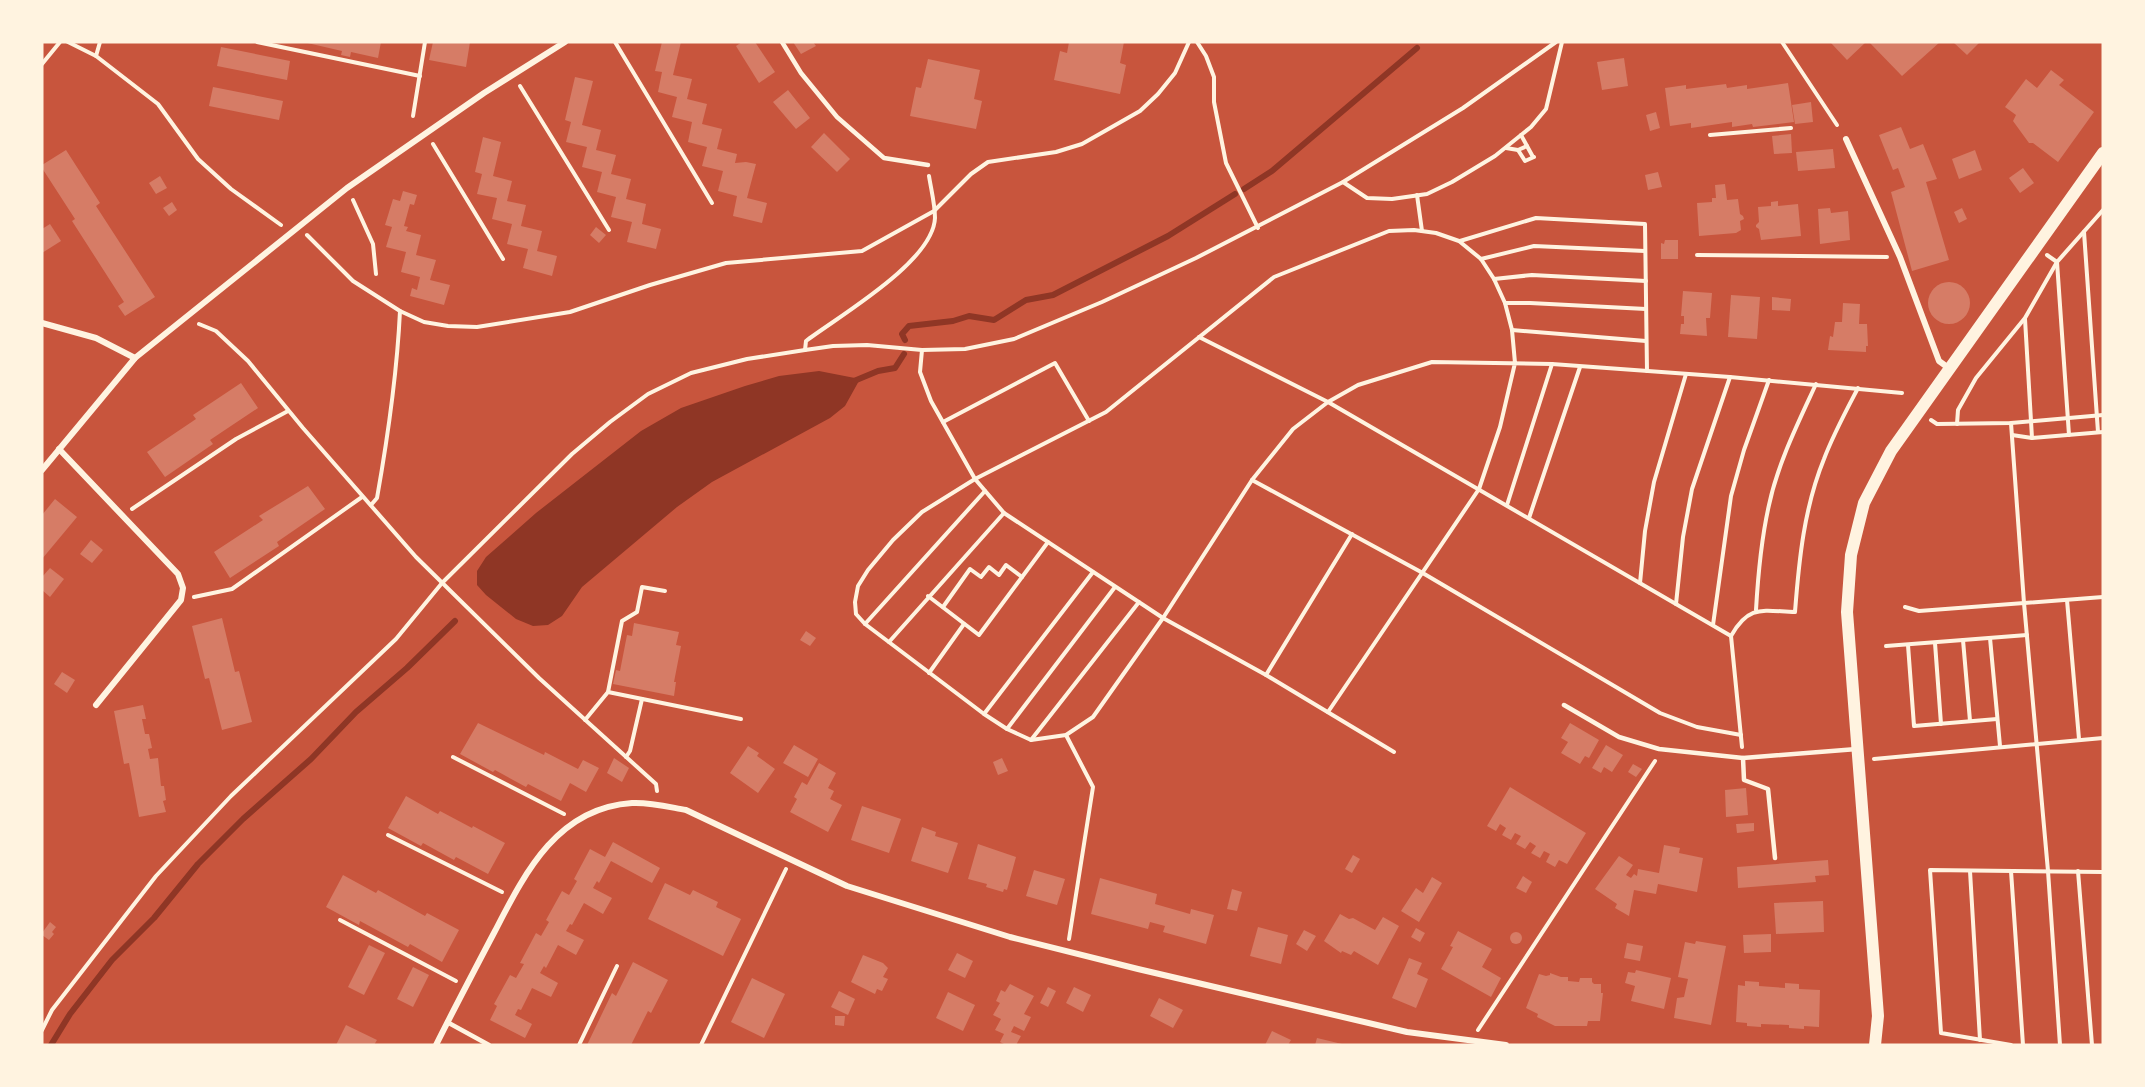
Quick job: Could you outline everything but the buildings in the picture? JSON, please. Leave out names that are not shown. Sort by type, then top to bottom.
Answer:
[{"type":"main road","points":[[1875,1045],[1878,1016],[1847,612],[1851,555],[1864,503],[1876,476],[1895,445],[2103,153]]},
{"type":"street","points":[[42,470],[135,357],[347,188],[513,75],[566,42]]},
{"type":"street","points":[[1846,139],[1900,257],[1939,361],[1950,369]]},
{"type":"street","points":[[42,323],[96,338],[135,357]]},
{"type":"street","points":[[59,449],[178,574],[183,588],[181,600],[96,705]]},
{"type":"street","points":[[436,1045],[524,876],[548,844],[576,821],[606,808],[632,803],[657,804],[686,810],[847,886],[1010,937],[1407,1032],[1470,1043],[1506,1045]]},
{"type":"lane","points":[[782,42],[801,73],[837,117],[884,158],[928,165]]},
{"type":"lane","points":[[1564,705],[1619,737],[1659,749],[1743,758],[1857,749]]},
{"type":"lane","points":[[1743,758],[1744,780],[1768,789],[1774,858]]},
{"type":"lane","points":[[447,1022],[489,1045]]},
{"type":"path","points":[[42,64],[60,42]]},
{"type":"path","points":[[68,42],[96,56],[158,104],[198,159],[223,182],[291,232]]},
{"type":"path","points":[[96,56],[100,42]]},
{"type":"path","points":[[257,42],[420,76]]},
{"type":"path","points":[[413,116],[425,42]]},
{"type":"path","points":[[615,42],[712,203]]},
{"type":"path","points":[[298,226],[353,281],[400,311],[424,322],[468,327],[570,312],[726,263],[862,250],[934,211],[971,174],[988,162],[1056,152],[1082,144],[1140,111],[1175,73],[1189,42]]},
{"type":"path","points":[[1197,42],[1206,56],[1214,77],[1214,102],[1226,163],[1258,228]]},
{"type":"path","points":[[42,1030],[52,1010],[156,876],[231,796],[396,639],[442,583],[572,454],[648,394],[691,373],[747,359],[805,350],[867,345],[922,350],[965,349],[1014,339],[1102,302],[1258,228],[1343,182],[1463,108],[1556,42]]},
{"type":"path","points":[[1343,182],[1367,198],[1392,199],[1427,194],[1452,182],[1505,148],[1546,109],[1562,42]]},
{"type":"path","points":[[1782,42],[1837,125]]},
{"type":"path","points":[[513,75],[609,230]]},
{"type":"path","points":[[1710,135],[1791,128]]},
{"type":"path","points":[[426,133],[503,259]]},
{"type":"path","points":[[1518,150],[1525,161],[1533,157],[1521,135]]},
{"type":"path","points":[[1505,148],[1518,150],[1527,145]]},
{"type":"path","points":[[805,350],[806,341],[893,278],[922,249],[931,235],[935,219],[928,165]]},
{"type":"path","points":[[347,188],[373,244],[376,274]]},
{"type":"path","points":[[1417,195],[1422,231]]},
{"type":"path","points":[[1957,424],[1958,410],[1976,378],[2025,318],[2057,262],[2103,210]]},
{"type":"path","points":[[1459,241],[1536,218],[1644,224],[1647,371]]},
{"type":"path","points":[[1328,712],[1479,489],[1500,427],[1515,363],[1512,330],[1505,303],[1494,279],[1481,259],[1459,241],[1436,233],[1389,231],[1274,277],[1106,412],[975,479],[922,512],[893,540],[858,586],[855,602],[856,614],[865,624],[984,714],[1007,729],[1031,740],[1066,735],[1093,717],[1163,618],[1252,480],[1293,429],[1328,402],[1358,385],[1432,362],[1515,363],[1552,363],[1902,393]]},
{"type":"path","points":[[2012,435],[2032,438],[2101,432],[2097,416],[2084,231]]},
{"type":"path","points":[[1481,259],[1534,246],[1645,251]]},
{"type":"path","points":[[1696,255],[1900,257]]},
{"type":"path","points":[[2057,262],[2069,435]]},
{"type":"path","points":[[1494,279],[1532,275],[1646,281]]},
{"type":"path","points":[[1505,303],[1646,309]]},
{"type":"path","points":[[371,505],[377,498],[391,416],[398,360],[400,311]]},
{"type":"path","points":[[185,318],[216,331],[248,361],[288,411],[416,557],[539,678],[656,784],[657,804]]},
{"type":"path","points":[[2025,318],[2032,438]]},
{"type":"path","points":[[1512,330],[1646,340]]},
{"type":"path","points":[[1199,337],[1328,402],[1731,636]]},
{"type":"path","points":[[922,350],[920,372],[931,401],[975,479],[1004,513],[1163,618],[1266,675],[1394,752]]},
{"type":"path","points":[[944,422],[1055,363],[1089,421]]},
{"type":"path","points":[[1507,505],[1552,363]]},
{"type":"path","points":[[1529,518],[1580,367]]},
{"type":"path","points":[[1640,583],[1645,531],[1654,482],[1686,374]]},
{"type":"path","points":[[1676,604],[1683,537],[1692,489],[1730,377]]},
{"type":"path","points":[[1713,625],[1731,496],[1744,450],[1769,380]]},
{"type":"path","points":[[1756,610],[1760,551],[1769,503],[1784,454],[1815,384]]},
{"type":"path","points":[[1743,758],[1731,636],[1739,621],[1756,610],[1795,612],[1799,558],[1808,510],[1824,459],[1858,388]]},
{"type":"path","points":[[122,516],[236,439],[288,411]]},
{"type":"path","points":[[1928,418],[1937,424],[1957,424],[2032,422],[2103,415]]},
{"type":"path","points":[[2011,423],[2060,1045]]},
{"type":"path","points":[[1252,480],[1421,572],[1660,713],[1697,727],[1741,735]]},
{"type":"path","points":[[865,624],[985,491]]},
{"type":"path","points":[[181,600],[232,589],[362,497]]},
{"type":"path","points":[[889,642],[1004,513]]},
{"type":"path","points":[[1266,675],[1352,534]]},
{"type":"path","points":[[928,596],[979,634],[1048,543]]},
{"type":"path","points":[[942,607],[970,569],[981,577],[989,567],[999,575],[1006,565],[1022,577]]},
{"type":"path","points":[[984,714],[1093,572]]},
{"type":"path","points":[[585,720],[608,692],[622,621],[637,612],[642,587],[665,591]]},
{"type":"path","points":[[1007,729],[1115,587]]},
{"type":"path","points":[[1905,607],[1919,611],[2103,597]]},
{"type":"path","points":[[2067,600],[2079,739]]},
{"type":"path","points":[[1031,740],[1138,602]]},
{"type":"path","points":[[929,673],[964,624]]},
{"type":"path","points":[[1886,646],[2027,635]]},
{"type":"path","points":[[1990,638],[2000,746]]},
{"type":"path","points":[[1963,640],[1970,721]]},
{"type":"path","points":[[1935,642],[1941,724]]},
{"type":"path","points":[[1908,645],[1914,726],[1997,719]]},
{"type":"path","points":[[608,692],[741,719]]},
{"type":"path","points":[[626,757],[630,751],[642,699]]},
{"type":"path","points":[[1066,735],[1093,786],[1067,951]]},
{"type":"path","points":[[1858,763],[1874,758],[2103,738]]},
{"type":"path","points":[[1470,1043],[1656,759],[1659,749]]},
{"type":"path","points":[[453,757],[576,821]]},
{"type":"path","points":[[1874,758],[1875,770]]},
{"type":"path","points":[[388,835],[513,897]]},
{"type":"path","points":[[701,1045],[790,860]]},
{"type":"path","points":[[2011,1045],[1941,1033],[1930,870],[2103,872]]},
{"type":"path","points":[[1970,871],[1980,1040]]},
{"type":"path","points":[[2011,871],[2022,1045]]},
{"type":"path","points":[[2078,872],[2092,1045]]},
{"type":"path","points":[[340,920],[466,987]]},
{"type":"path","points":[[579,1045],[617,966]]},
{"type":"shaded area","points":[[819,371],[860,379],[845,406],[830,418],[712,482],[677,507],[582,587],[562,616],[548,625],[533,626],[516,619],[477,585],[477,571],[486,557],[536,513],[641,431],[681,408],[745,386],[779,376]]},
{"type":"waterway","points":[[1244,189],[1272,171],[1417,48]]},
{"type":"waterway","points":[[905,340],[902,334],[909,326],[953,321],[969,316],[994,320],[1026,300],[1053,295],[1168,236],[1235,194]]},
{"type":"waterway","points":[[854,381],[878,371],[895,368],[904,354]]},
{"type":"waterway","points":[[51,1045],[70,1014],[112,960],[154,918],[198,864],[243,819],[311,759],[356,712],[407,668],[455,621]]}]
